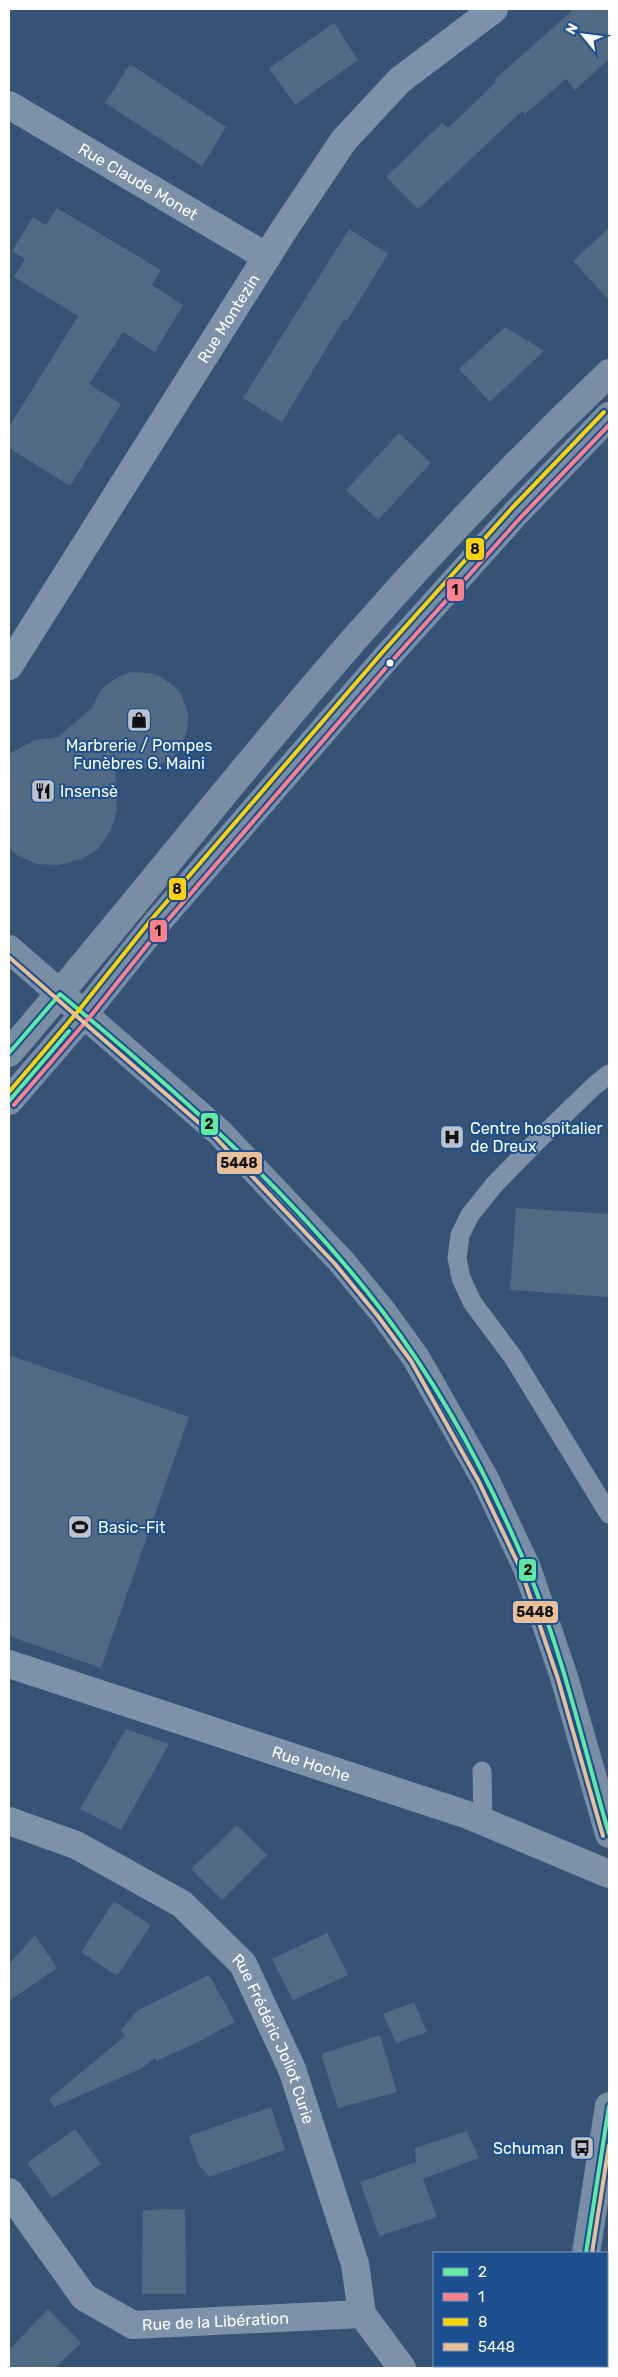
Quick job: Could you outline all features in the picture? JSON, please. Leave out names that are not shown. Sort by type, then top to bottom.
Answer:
[{"type":"main road","points":[[9,1053],[349,645],[449,533],[609,373]]},
{"type":"main road","points":[[9,1101],[84,1014],[156,924],[386,658],[517,512],[609,416]]},
{"type":"main road","points":[[9,949],[219,1132],[293,1209],[382,1311],[416,1358],[485,1478],[527,1568],[564,1677],[609,1834]]},
{"type":"main road","points":[[586,2252],[609,2106]]},
{"type":"street","name":"Rue Montezin","points":[[9,666],[267,257],[344,140],[400,80],[494,9]]},
{"type":"street","name":"Rue Claude Monet","points":[[9,105],[267,257]]},
{"type":"street","name":"Rue Hoche","points":[[9,1664],[483,1821],[609,1874]]},
{"type":"street","name":"Rue Frédéric Joliot Curie","points":[[9,1821],[76,1845],[182,1904],[242,1964],[292,2069],[355,2264],[362,2314],[402,2368]]},
{"type":"street","name":"Rue de la Libération","points":[[9,2192],[84,2297],[133,2325],[362,2314]]},
{"type":"lane","points":[[609,1074],[539,1138],[494,1185],[470,1215],[460,1235],[458,1258],[462,1278],[472,1302],[513,1357],[609,1514]]},
{"type":"lane","points":[[482,1771],[483,1821]]},
{"type":"building","points":[[574,9],[609,9],[609,59],[575,90],[566,79],[525,114],[522,111],[418,209],[386,177],[442,123],[448,128],[496,82],[494,80]]},
{"type":"building","points":[[334,23],[358,60],[295,105],[269,68]]},
{"type":"building","points":[[130,64],[226,127],[202,166],[105,103]]},
{"type":"building","points":[[57,208],[161,270],[152,285],[183,305],[155,352],[123,332],[89,384],[121,404],[70,486],[9,448],[9,427],[78,316],[14,277],[25,259],[12,251],[33,217],[46,225]]},
{"type":"building","points":[[609,228],[609,300],[573,261]]},
{"type":"building","points":[[349,229],[388,254],[347,321],[344,319],[282,422],[243,398]]},
{"type":"building","points":[[505,327],[544,351],[490,402],[459,369]]},
{"type":"building","points":[[399,433],[431,463],[378,520],[346,490]]},
{"type":"building","points":[[131,672],[150,673],[159,676],[174,686],[181,694],[188,713],[188,722],[187,732],[179,750],[172,758],[155,767],[115,771],[117,812],[110,832],[97,850],[82,859],[59,865],[37,864],[18,856],[9,848],[9,754],[35,740],[58,737],[92,708],[100,691],[107,684]]},
{"type":"building","points":[[516,1208],[609,1214],[609,1297],[510,1290]]},
{"type":"building","name":"Basic-Fit","points":[[9,1355],[189,1417],[101,1668],[9,1636]]},
{"type":"building","points":[[126,1729],[169,1744],[121,1830],[80,1809]]},
{"type":"building","points":[[237,1825],[267,1855],[222,1900],[191,1869]]},
{"type":"building","points":[[114,1901],[151,1925],[117,1976],[81,1952]]},
{"type":"building","points":[[327,1933],[348,1975],[293,2000],[272,1959]]},
{"type":"building","points":[[35,1935],[57,1968],[9,2001],[9,1964]]},
{"type":"building","points":[[209,1975],[235,2022],[192,2045],[156,2061],[155,2058],[140,2069],[54,2107],[49,2099],[125,2036],[121,2030],[137,2011]]},
{"type":"building","points":[[414,2002],[427,2032],[396,2043],[383,2014]]},
{"type":"building","points":[[380,2035],[397,2092],[338,2108],[321,2054]]},
{"type":"building","points":[[271,2107],[285,2150],[209,2177],[198,2164],[189,2136]]},
{"type":"building","points":[[75,2129],[101,2164],[52,2198],[27,2163]]},
{"type":"building","points":[[467,2131],[479,2158],[423,2179],[437,2217],[379,2236],[360,2182],[416,2162],[415,2148]]},
{"type":"building","points":[[185,2209],[186,2294],[142,2294],[143,2210]]},
{"type":"building","points":[[48,2309],[81,2343],[55,2368],[9,2368],[9,2350]]},
{"type":"transit line","name":"8","points":[[9,1092],[79,1010],[151,920],[381,654],[512,508],[604,412]]},
{"type":"transit line","name":"1","points":[[14,1105],[89,1018],[161,928],[391,662],[522,516],[609,425]]},
{"type":"transit line","name":"5448","points":[[9,957],[215,1137],[335,1264],[377,1315],[411,1361],[479,1482],[521,1570],[558,1679],[603,1836]]},
{"type":"transit line","name":"2","points":[[9,1053],[60,994],[189,1105],[231,1144],[310,1225],[383,1312],[425,1372],[463,1436],[497,1501],[527,1568],[562,1666],[609,1834]]},
{"type":"transit line","name":"2","points":[[9,1101],[69,1031]]},
{"type":"transit line","name":"2","points":[[586,2252],[609,2106]]},
{"type":"transit line","name":"5448","points":[[592,2252],[609,2145]]},
{"type":"place","name":"Marbrerie / Pompes Funèbres G. Maini","points":[[139,720]]},
{"type":"place","name":"Insensè","points":[[43,791]]},
{"type":"place","name":"Centre hospitalier de Dreux","points":[[452,1137]]},
{"type":"place","name":"Basic-Fit","points":[[80,1527]]},
{"type":"place","name":"Schuman","points":[[582,2148]]}]
